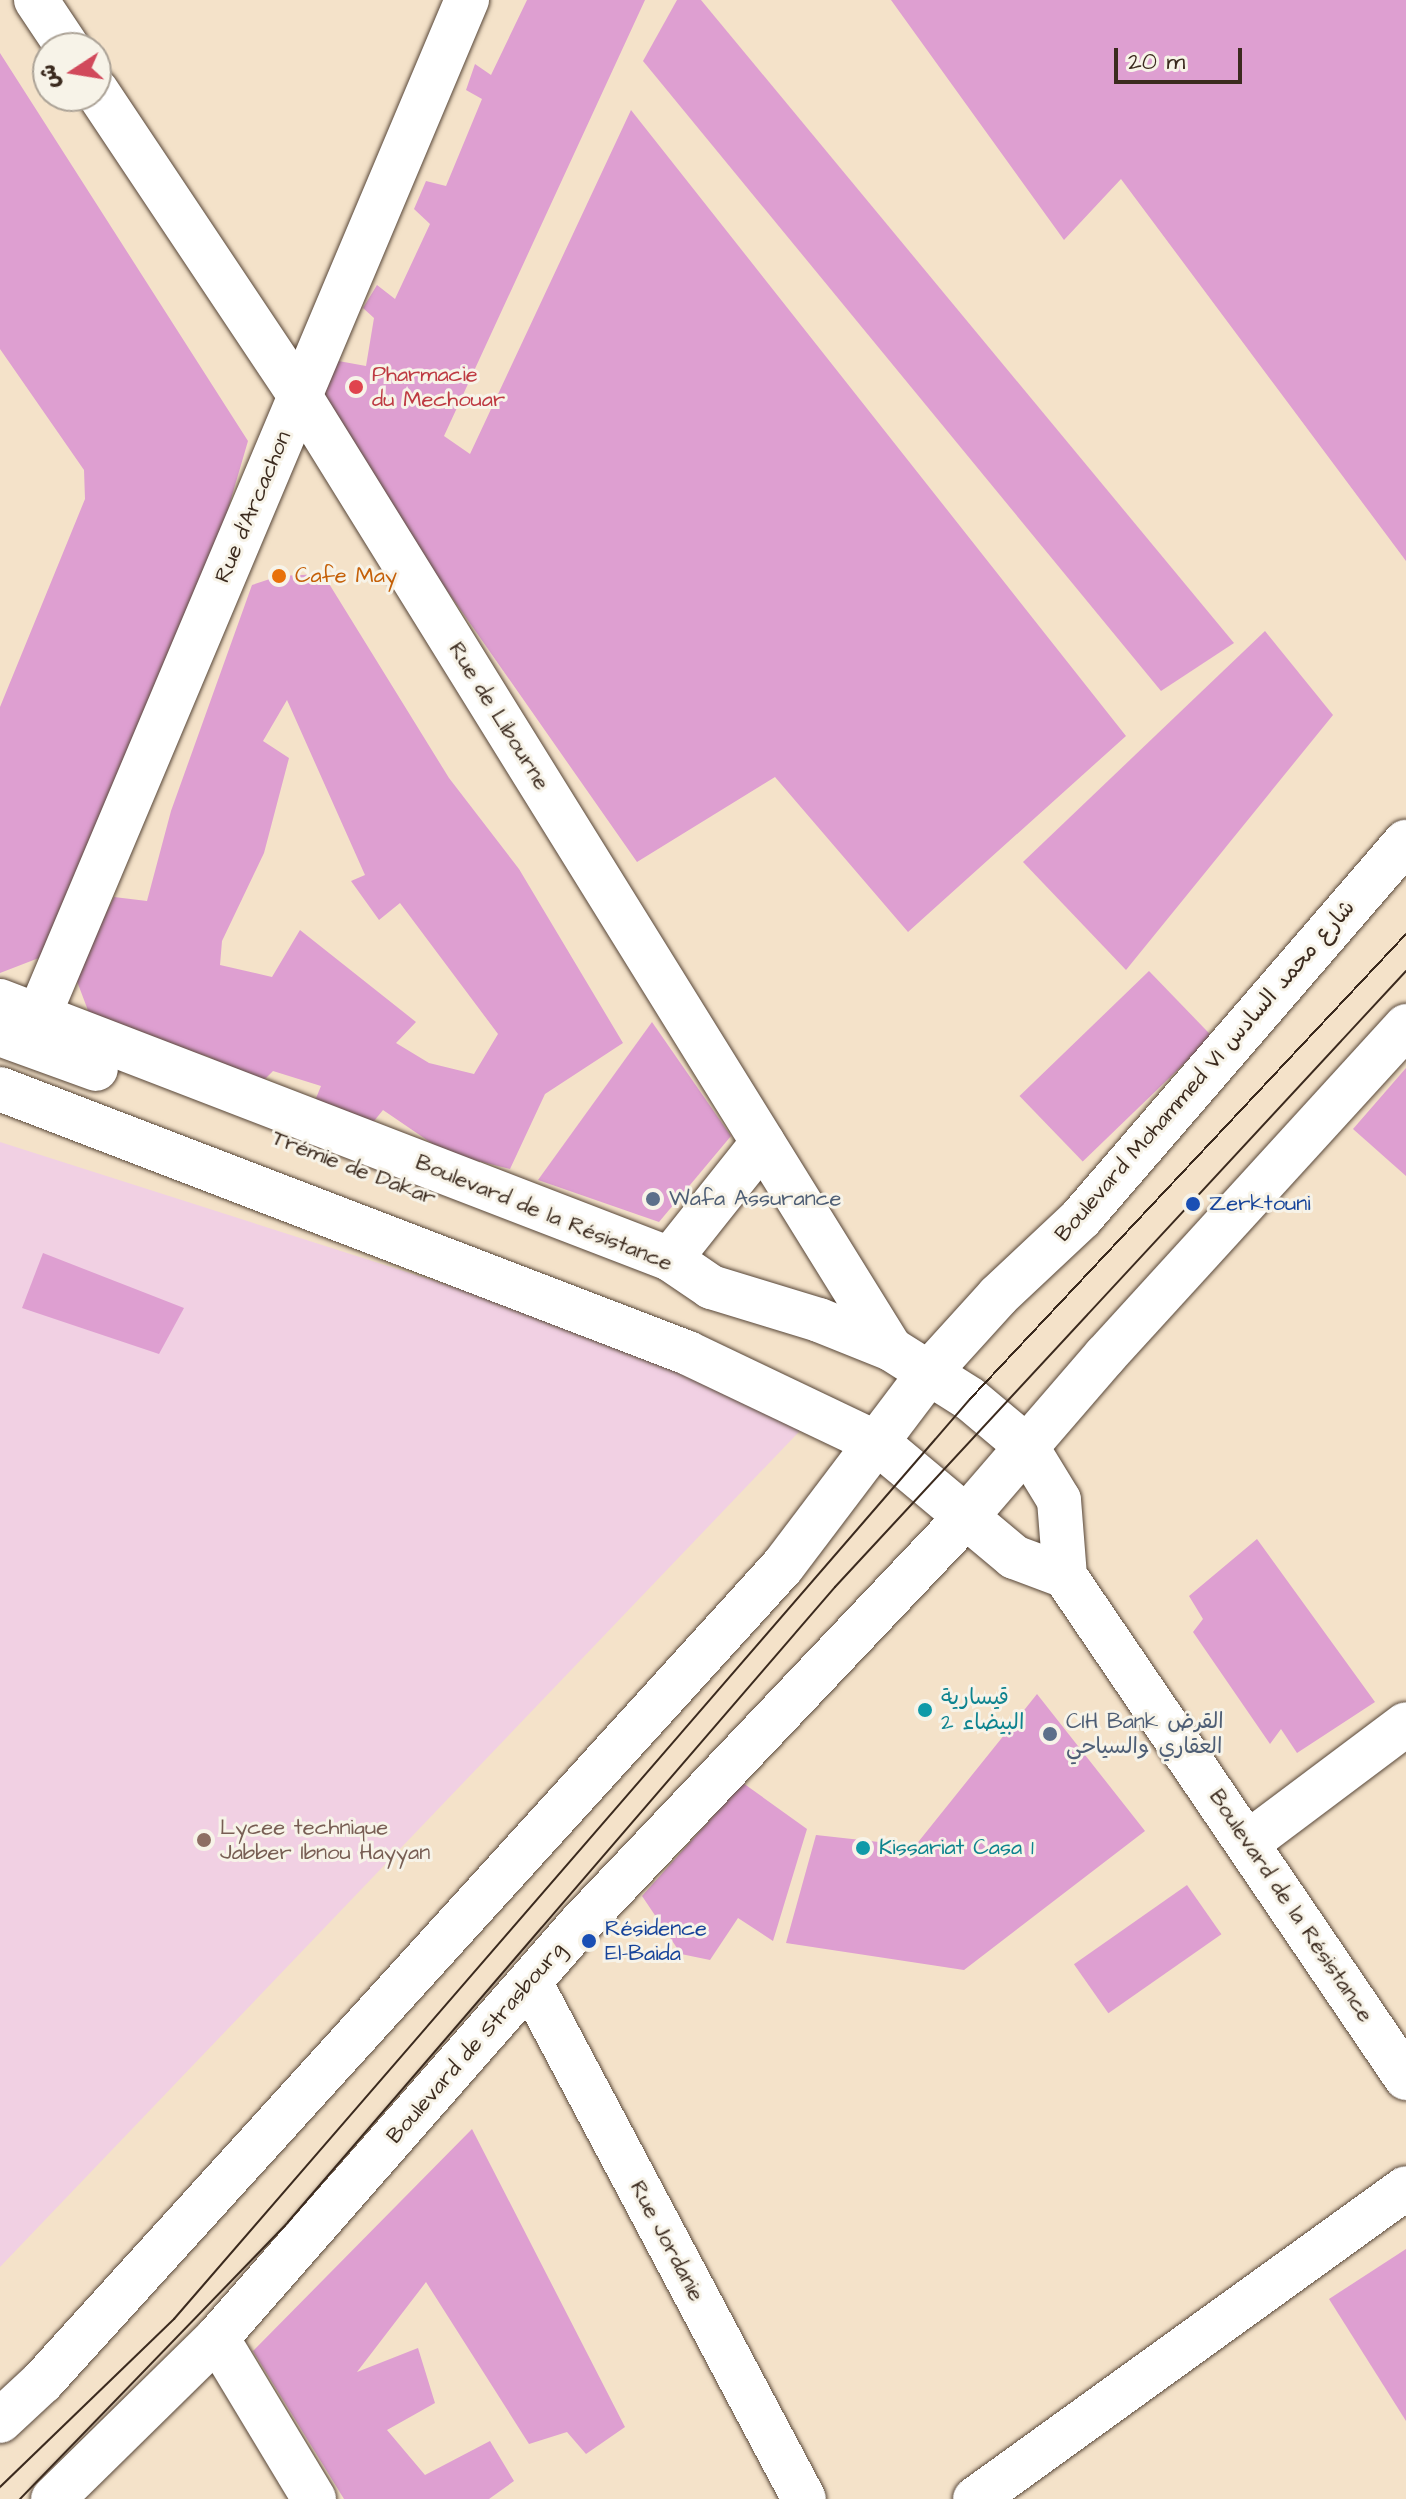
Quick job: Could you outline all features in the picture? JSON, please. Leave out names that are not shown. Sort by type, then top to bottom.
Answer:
[{"type":"main road","points":[[36,0],[57,32]]},
{"type":"main road","name":"Rue d'Arcachon","points":[[19,1008],[300,396],[467,0]]},
{"type":"main road","name":"Rue de Libourne","points":[[111,112],[300,396],[891,1349]]},
{"type":"main road","name":"Boulevard Mohammed VI شارع محمد السادس","points":[[879,1444],[931,1370],[998,1296],[1081,1218],[1406,842]]},
{"type":"main road","name":"Boulevard de la Résistance","points":[[19,1008],[670,1259],[711,1287],[819,1320],[891,1349],[931,1370],[1026,1446],[1059,1500],[1065,1576],[1249,1842],[1406,2078]]},
{"type":"main road","points":[[966,1517],[1026,1446],[1406,1026]]},
{"type":"main road","name":"Trémie de Dakar","points":[[0,1034],[579,1256],[711,1287]]},
{"type":"main road","name":"Trémie de Dakar","points":[[0,1066],[609,1300],[688,1353]]},
{"type":"main road","points":[[0,1089],[688,1353],[879,1444],[1014,1557],[1065,1576]]},
{"type":"main road","points":[[670,1259],[763,1142]]},
{"type":"main road","points":[[0,2421],[42,2382],[783,1566],[879,1444]]},
{"type":"main road","name":"Boulevard de Strasbourg","points":[[53,2499],[217,2338],[530,1982],[966,1517]]},
{"type":"main road","points":[[1249,1842],[1406,1724]]},
{"type":"main road","name":"Rue Jordanie","points":[[530,1982],[804,2499]]},
{"type":"main road","points":[[975,2499],[1406,2188]]},
{"type":"main road","points":[[217,2338],[314,2499]]},
{"type":"shaded area","name":"Lycee technique Jabber Ibnou Hayyan","points":[[0,1142],[726,1374],[816,1414],[0,2267]]},
{"type":"building","points":[[527,0],[645,0],[444,436],[470,454],[631,110],[1126,736],[908,932],[775,777],[637,862],[318,406],[333,360],[366,366],[374,318],[363,308],[377,285],[395,299],[430,224],[414,209],[426,181],[446,186],[482,99],[466,90],[475,64],[491,75]]},
{"type":"building","points":[[677,0],[701,0],[1234,643],[1161,691],[643,61]]},
{"type":"building","points":[[891,0],[1406,0],[1406,561],[1121,179],[1064,240]]},
{"type":"building","points":[[0,53],[32,103],[32,112],[38,112],[248,441],[219,540],[44,956],[0,973],[0,707],[85,499],[84,470],[0,349]]},
{"type":"building","points":[[323,574],[449,778],[519,869],[623,1043],[545,1094],[510,1169],[446,1153],[383,1110],[370,1126],[314,1103],[321,1086],[273,1071],[259,1085],[209,1057],[92,1021],[75,976],[114,897],[147,901],[171,811],[252,585],[279,576]],"holes":[[[287,700],[365,875],[351,881],[379,920],[400,903],[498,1034],[474,1074],[429,1063],[396,1043],[416,1022],[300,930],[272,977],[220,965],[222,941],[264,853],[289,758],[263,741]]]},
{"type":"building","points":[[1265,631],[1333,715],[1126,970],[1023,862]]},
{"type":"building","points":[[1149,971],[1212,1036],[1083,1161],[1020,1096]]},
{"type":"building","points":[[652,1022],[731,1136],[659,1222],[538,1180]]},
{"type":"building","points":[[1406,1068],[1406,1176],[1353,1129]]},
{"type":"building","points":[[43,1253],[184,1308],[159,1354],[22,1308]]},
{"type":"building","points":[[1257,1539],[1375,1702],[1297,1753],[1281,1729],[1270,1744],[1193,1632],[1203,1619],[1189,1596]]},
{"type":"building","points":[[1037,1694],[1145,1831],[964,1970],[786,1943],[816,1835],[915,1846]]},
{"type":"building","points":[[743,1783],[807,1829],[773,1941],[738,1918],[710,1960],[681,1954],[642,1896]]},
{"type":"building","points":[[1187,1885],[1221,1934],[1108,2013],[1074,1964]]},
{"type":"building","points":[[472,2129],[625,2427],[586,2454],[567,2432],[529,2444],[426,2282],[357,2372],[418,2348],[435,2403],[387,2430],[425,2475],[490,2441],[514,2481],[489,2499],[344,2499],[253,2351]]},
{"type":"building","points":[[1406,2249],[1406,2421],[1329,2299]]},
{"type":"tram line","points":[[0,2487],[174,2319],[970,1399],[1406,934]]},
{"type":"tram line","points":[[20,2499],[288,2222],[835,1587],[1406,971]]},
{"type":"place","name":"Pharmacie du Mechouar","points":[[356,387]]},
{"type":"place","name":"Cafe May","points":[[279,576]]},
{"type":"place","name":"Wafa Assurance","points":[[653,1199]]},
{"type":"place","name":"Zerktouni","points":[[1193,1204]]},
{"type":"place","name":"قيسارية البيضاء 2","points":[[925,1710]]},
{"type":"place","name":"CIH Bank القرض العقاري والسياحي","points":[[1050,1734]]},
{"type":"place","name":"Lycee technique Jabber Ibnou Hayyan","points":[[204,1840]]},
{"type":"place","name":"Kissariat Casa 1","points":[[863,1848]]},
{"type":"place","name":"Résidence El-Baida","points":[[589,1941]]}]
